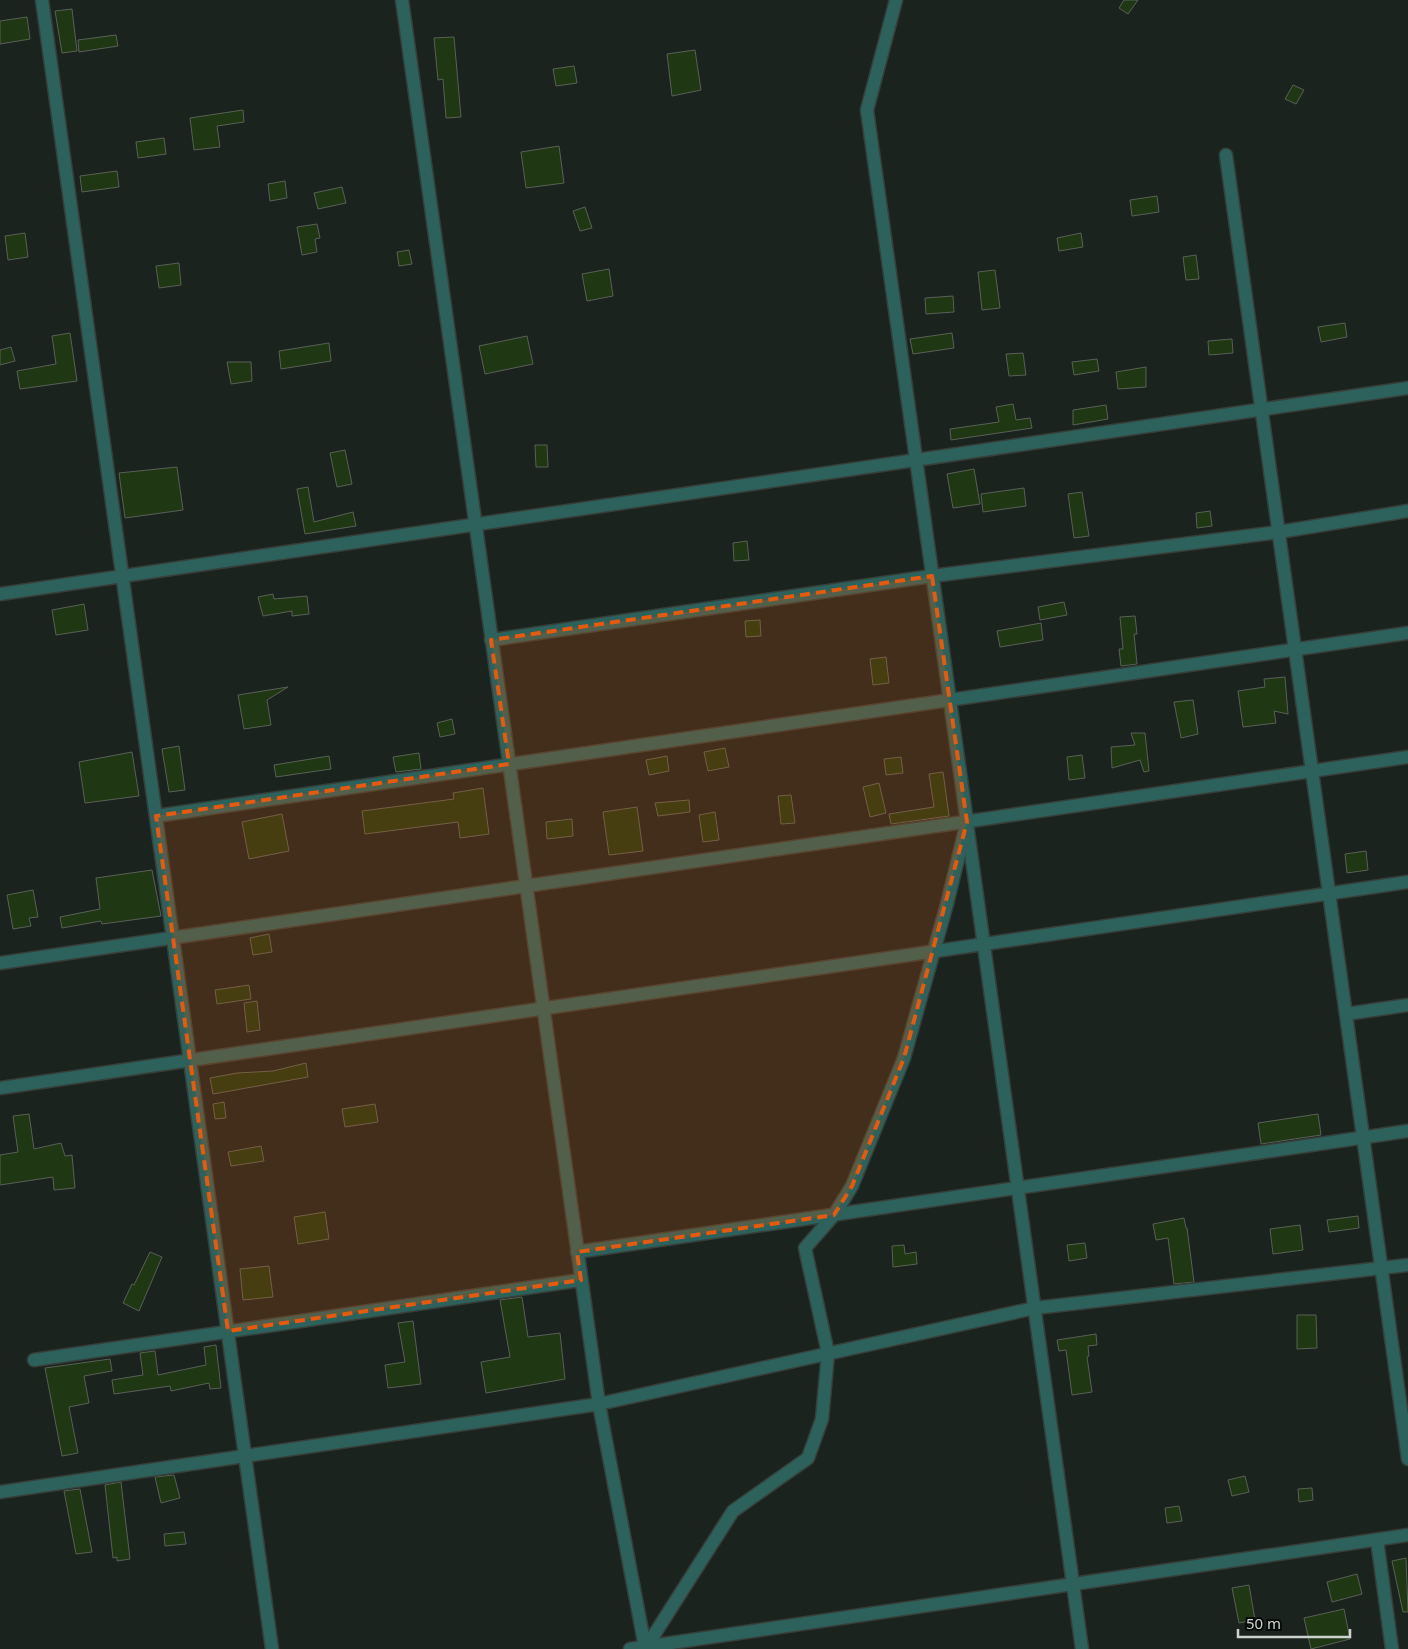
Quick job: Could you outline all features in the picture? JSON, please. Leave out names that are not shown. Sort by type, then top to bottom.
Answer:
[{"type":"street","points":[[42,0],[272,1649]]},
{"type":"street","points":[[402,0],[598,1404],[645,1648]]},
{"type":"street","points":[[896,0],[867,110],[1082,1649]]},
{"type":"street","points":[[1226,155],[1408,1459]]},
{"type":"street","points":[[0,594],[1408,388]]},
{"type":"street","points":[[492,640],[932,576],[1279,532],[1408,511]]},
{"type":"street","points":[[156,816],[1408,633]]},
{"type":"street","points":[[0,963],[1408,757]]},
{"type":"street","points":[[645,1648],[733,1511],[808,1458],[822,1419],[828,1353],[805,1248],[834,1215],[852,1186],[904,1058],[934,951],[966,822]]},
{"type":"street","points":[[0,1088],[1408,882]]},
{"type":"street","points":[[1346,1014],[1408,1005]]},
{"type":"street","points":[[577,1252],[1408,1131]]},
{"type":"street","points":[[0,1492],[598,1404],[1034,1308],[1408,1265]]},
{"type":"street","points":[[34,1360],[581,1280]]},
{"type":"street","points":[[630,1649],[1408,1535]]},
{"type":"street","points":[[1377,1540],[1392,1649]]},
{"type":"highlighted area","points":[[932,576],[967,822],[904,1058],[852,1186],[834,1215],[577,1252],[581,1280],[228,1331],[156,816],[509,764],[491,640]]},
{"type":"building","points":[[1124,0],[1138,0],[1128,14],[1119,8]]},
{"type":"building","points":[[72,9],[77,51],[62,53],[55,11]]},
{"type":"building","points":[[27,17],[30,39],[0,44],[0,21]]},
{"type":"building","points":[[116,35],[118,46],[79,52],[78,40]]},
{"type":"building","points":[[454,37],[461,117],[446,118],[443,79],[438,80],[434,38]]},
{"type":"building","points":[[695,50],[701,90],[672,96],[667,54]]},
{"type":"building","points":[[574,66],[577,83],[556,86],[553,69]]},
{"type":"building","points":[[1293,85],[1304,90],[1296,104],[1285,99]]},
{"type":"building","points":[[243,110],[244,122],[217,126],[220,147],[194,150],[190,118]]},
{"type":"building","points":[[164,138],[166,154],[138,158],[136,142]]},
{"type":"building","points":[[559,146],[564,183],[526,188],[521,152]]},
{"type":"building","points":[[117,171],[119,187],[82,192],[80,176]]},
{"type":"building","points":[[285,181],[287,198],[270,201],[268,184]]},
{"type":"building","points":[[342,187],[346,203],[318,209],[314,193]]},
{"type":"building","points":[[1157,196],[1159,212],[1132,216],[1130,200]]},
{"type":"building","points":[[585,207],[592,228],[580,231],[573,211]]},
{"type":"building","points":[[317,224],[320,238],[315,239],[317,252],[302,255],[297,227]]},
{"type":"building","points":[[25,233],[28,257],[8,260],[5,236]]},
{"type":"building","points":[[1081,233],[1083,247],[1059,251],[1057,238]]},
{"type":"building","points":[[409,250],[412,264],[399,266],[397,252]]},
{"type":"building","points":[[1196,255],[1199,279],[1186,280],[1183,257]]},
{"type":"building","points":[[179,263],[181,285],[159,288],[156,266]]},
{"type":"building","points":[[609,269],[613,296],[587,301],[582,274]]},
{"type":"building","points":[[995,270],[1000,308],[982,310],[978,272]]},
{"type":"building","points":[[953,296],[954,312],[926,314],[925,298]]},
{"type":"building","points":[[1345,323],[1347,337],[1321,342],[1318,327]]},
{"type":"building","points":[[70,333],[77,381],[20,389],[17,371],[56,364],[52,336]]},
{"type":"building","points":[[952,333],[954,348],[913,354],[910,339]]},
{"type":"building","points":[[527,336],[533,364],[485,374],[479,346]]},
{"type":"building","points":[[1232,339],[1233,353],[1209,355],[1208,341]]},
{"type":"building","points":[[329,343],[331,361],[281,369],[279,351]]},
{"type":"building","points":[[11,347],[15,361],[0,365],[0,350]]},
{"type":"building","points":[[1023,353],[1026,375],[1009,376],[1006,354]]},
{"type":"building","points":[[1097,359],[1099,371],[1074,375],[1072,362]]},
{"type":"building","points":[[227,362],[251,362],[252,381],[231,384]]},
{"type":"building","points":[[1146,367],[1146,387],[1118,389],[1116,372]]},
{"type":"building","points":[[1013,404],[1016,420],[1030,418],[1032,428],[951,440],[950,429],[999,422],[996,407]]},
{"type":"building","points":[[1106,405],[1108,419],[1073,425],[1073,410]]},
{"type":"building","points":[[535,445],[547,445],[548,467],[536,467]]},
{"type":"building","points":[[345,450],[352,484],[337,487],[330,453]]},
{"type":"building","points":[[177,467],[183,510],[125,518],[119,473]]},
{"type":"building","points":[[974,469],[980,504],[953,508],[947,474]]},
{"type":"building","points":[[308,487],[314,522],[353,512],[356,526],[305,534],[297,489]]},
{"type":"building","points":[[1024,488],[1026,506],[983,512],[981,494]]},
{"type":"building","points":[[1082,492],[1089,536],[1074,538],[1068,494]]},
{"type":"building","points":[[1210,511],[1212,526],[1197,528],[1196,513]]},
{"type":"building","points":[[747,541],[749,560],[734,561],[733,543]]},
{"type":"building","points":[[273,594],[274,599],[307,596],[309,614],[292,616],[292,611],[263,616],[258,597]]},
{"type":"building","points":[[1064,602],[1067,615],[1040,620],[1038,607]]},
{"type":"building","points":[[84,604],[88,630],[56,635],[52,610]]},
{"type":"building","points":[[1135,616],[1137,634],[1134,634],[1137,664],[1121,666],[1119,649],[1123,649],[1120,617]]},
{"type":"building","points":[[760,620],[761,636],[746,637],[745,621]]},
{"type":"building","points":[[1041,623],[1043,640],[1000,647],[997,631]]},
{"type":"building","points":[[886,657],[889,683],[873,685],[870,659]]},
{"type":"building","points":[[1285,677],[1288,714],[1274,711],[1276,723],[1243,727],[1238,691],[1265,687],[1264,679]]},
{"type":"building","points":[[288,687],[267,700],[271,725],[244,729],[238,695]]},
{"type":"building","points":[[1193,700],[1198,734],[1181,738],[1174,702]]},
{"type":"building","points":[[452,719],[455,734],[440,737],[437,723]]},
{"type":"building","points":[[1131,733],[1145,733],[1149,771],[1144,772],[1140,760],[1112,768],[1111,747],[1135,745]]},
{"type":"building","points":[[179,746],[185,790],[169,792],[162,749]]},
{"type":"building","points":[[725,748],[729,767],[708,771],[704,752]]},
{"type":"building","points":[[132,752],[139,796],[85,803],[79,762]]},
{"type":"building","points":[[419,753],[421,769],[396,772],[393,757]]},
{"type":"building","points":[[1082,755],[1085,778],[1069,780],[1067,757]]},
{"type":"building","points":[[329,756],[331,769],[276,777],[274,765]]},
{"type":"building","points":[[667,756],[669,771],[649,775],[646,760]]},
{"type":"building","points":[[901,757],[903,773],[886,775],[884,759]]},
{"type":"building","points":[[943,772],[949,816],[891,824],[889,814],[934,807],[929,774]]},
{"type":"building","points":[[879,783],[886,813],[870,817],[863,787]]},
{"type":"building","points":[[483,788],[489,834],[460,838],[458,822],[365,834],[362,811],[454,799],[453,793]]},
{"type":"building","points":[[791,795],[795,823],[781,824],[778,796]]},
{"type":"building","points":[[689,800],[690,812],[658,816],[655,803]]},
{"type":"building","points":[[637,807],[643,851],[609,855],[603,812]]},
{"type":"building","points":[[715,812],[719,840],[703,842],[699,815]]},
{"type":"building","points":[[282,814],[289,851],[249,859],[242,822]]},
{"type":"building","points":[[572,819],[573,836],[547,839],[546,822]]},
{"type":"building","points":[[1366,851],[1368,870],[1347,873],[1345,854]]},
{"type":"building","points":[[152,870],[161,916],[102,924],[101,921],[62,928],[60,917],[100,909],[96,878]]},
{"type":"building","points":[[33,890],[38,917],[29,918],[31,926],[13,929],[7,895]]},
{"type":"building","points":[[269,934],[272,952],[253,955],[250,938]]},
{"type":"building","points":[[249,985],[251,999],[217,1004],[215,990]]},
{"type":"building","points":[[257,1001],[260,1030],[247,1032],[244,1003]]},
{"type":"building","points":[[306,1063],[308,1077],[213,1094],[210,1078],[237,1073],[273,1071]]},
{"type":"building","points":[[224,1102],[226,1118],[215,1119],[213,1104]]},
{"type":"building","points":[[375,1104],[378,1122],[345,1127],[342,1109]]},
{"type":"building","points":[[29,1114],[34,1149],[61,1143],[65,1156],[72,1155],[75,1188],[54,1190],[53,1177],[0,1185],[0,1155],[18,1152],[13,1116]]},
{"type":"building","points":[[1318,1114],[1321,1135],[1261,1144],[1258,1123]]},
{"type":"building","points":[[261,1146],[264,1161],[231,1166],[228,1152]]},
{"type":"building","points":[[325,1212],[329,1239],[298,1244],[294,1217]]},
{"type":"building","points":[[1358,1216],[1359,1228],[1329,1232],[1327,1220]]},
{"type":"building","points":[[1184,1218],[1194,1282],[1174,1284],[1168,1238],[1156,1240],[1153,1224]]},
{"type":"building","points":[[1300,1225],[1303,1250],[1273,1254],[1270,1229]]},
{"type":"building","points":[[1085,1243],[1087,1258],[1069,1261],[1067,1245]]},
{"type":"building","points":[[904,1245],[905,1254],[916,1252],[917,1264],[893,1267],[892,1246]]},
{"type":"building","points":[[150,1252],[162,1257],[139,1311],[123,1303]]},
{"type":"building","points":[[269,1266],[273,1297],[243,1300],[240,1269]]},
{"type":"building","points":[[522,1297],[528,1337],[560,1333],[565,1379],[486,1393],[481,1362],[510,1357],[500,1300]]},
{"type":"building","points":[[1297,1315],[1316,1315],[1317,1348],[1297,1349]]},
{"type":"building","points":[[413,1321],[421,1384],[388,1388],[385,1365],[405,1362],[398,1323]]},
{"type":"building","points":[[1096,1334],[1097,1345],[1088,1346],[1089,1356],[1087,1357],[1092,1392],[1072,1395],[1066,1350],[1059,1351],[1057,1340]]},
{"type":"building","points":[[216,1345],[221,1388],[210,1389],[209,1383],[171,1391],[170,1386],[114,1394],[112,1380],[143,1375],[140,1353],[155,1351],[158,1375],[206,1365],[204,1347]]},
{"type":"building","points":[[110,1359],[112,1371],[84,1376],[89,1403],[69,1407],[78,1453],[62,1456],[45,1368]]},
{"type":"building","points":[[174,1475],[180,1498],[161,1503],[155,1477]]},
{"type":"building","points":[[1245,1476],[1249,1492],[1232,1496],[1228,1480]]},
{"type":"building","points":[[121,1482],[130,1559],[117,1561],[117,1557],[113,1558],[105,1485]]},
{"type":"building","points":[[1312,1488],[1313,1500],[1299,1502],[1298,1489]]},
{"type":"building","points":[[80,1489],[92,1552],[76,1554],[64,1491]]},
{"type":"building","points":[[1179,1506],[1182,1521],[1167,1523],[1165,1508]]},
{"type":"building","points":[[184,1532],[186,1544],[165,1546],[164,1534]]},
{"type":"building","points":[[1406,1558],[1408,1612],[1403,1612],[1392,1561]]},
{"type":"building","points":[[1357,1574],[1362,1594],[1332,1602],[1327,1582]]},
{"type":"building","points":[[1249,1585],[1255,1620],[1239,1623],[1232,1588]]},
{"type":"building","points":[[1344,1609],[1350,1639],[1311,1649],[1304,1618]]}]
